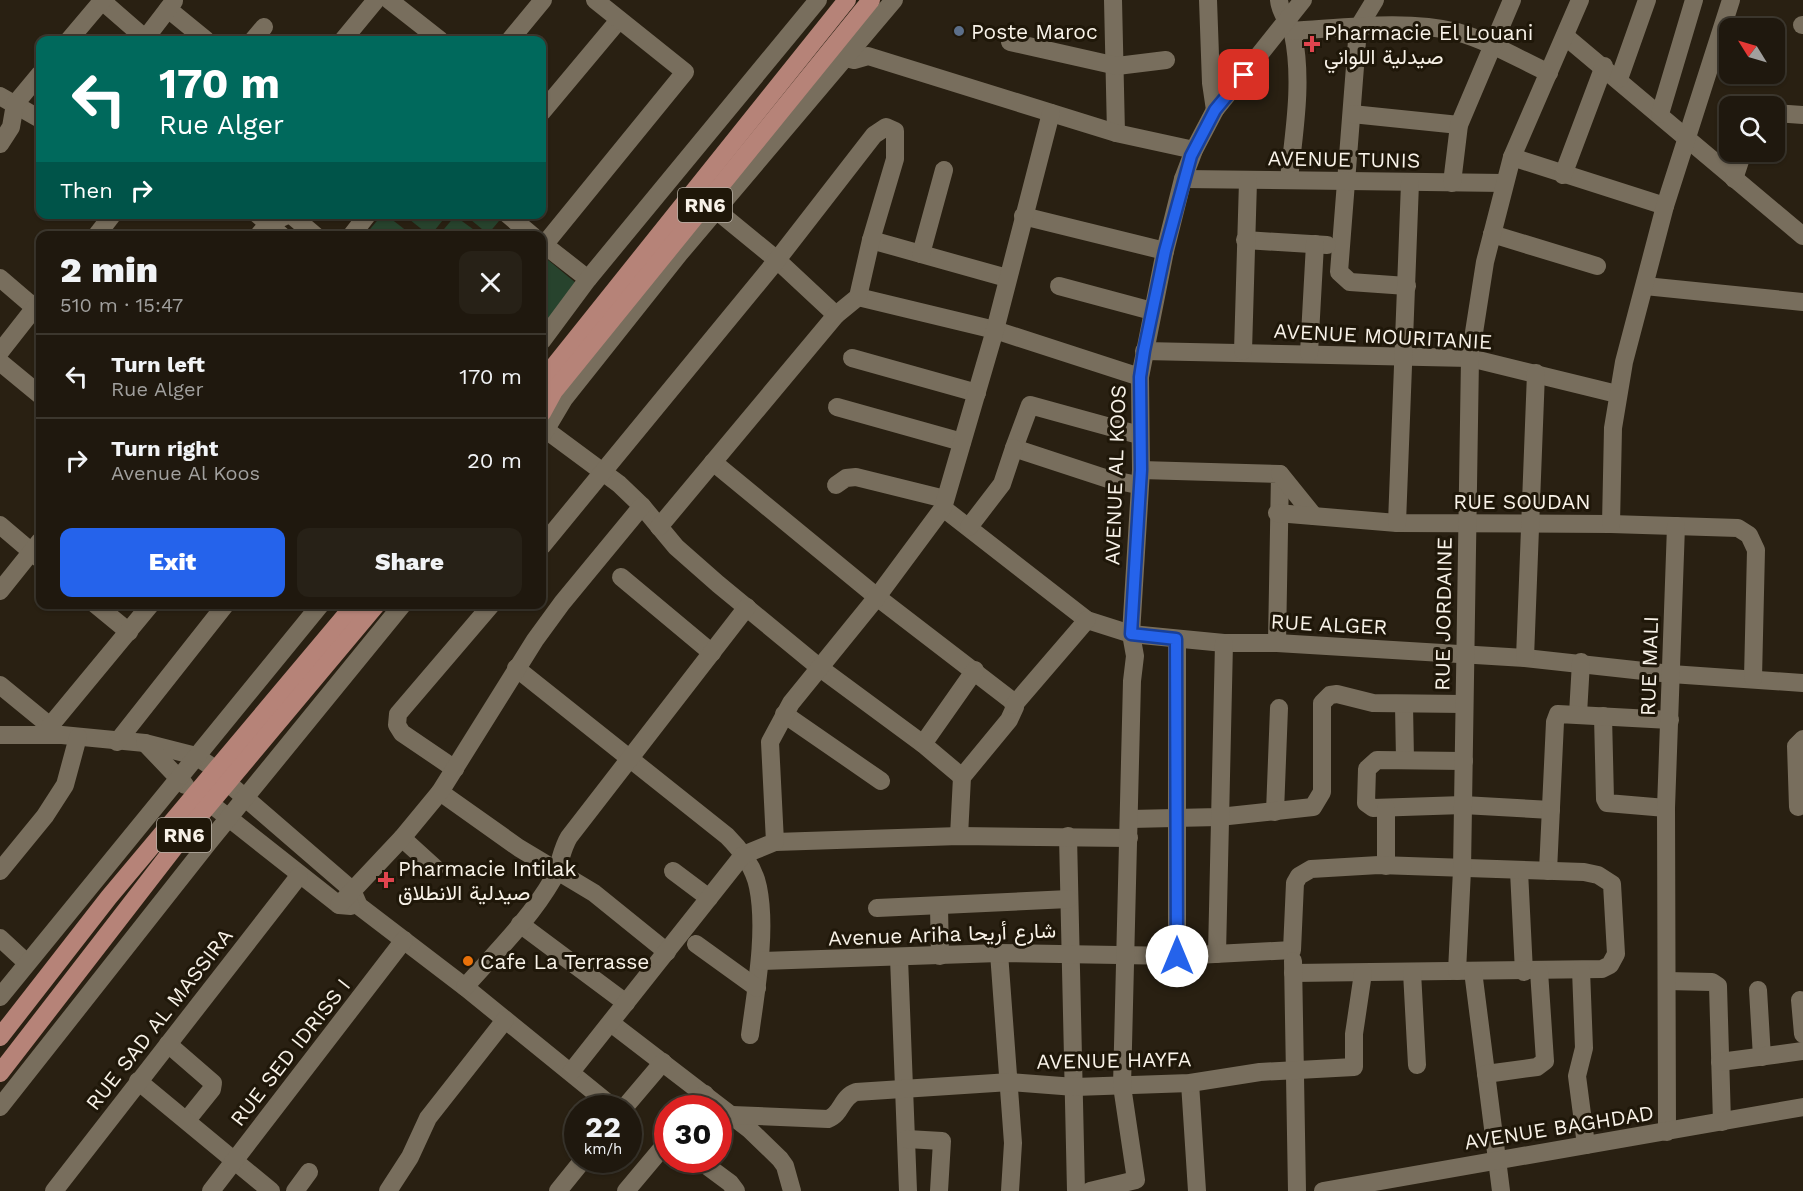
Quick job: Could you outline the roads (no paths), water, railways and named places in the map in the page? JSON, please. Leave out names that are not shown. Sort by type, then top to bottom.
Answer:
[{"type":"main road","name":"RN6","points":[[549,387],[836,56],[857,44],[871,0]]},
{"type":"main road","name":"RN6","points":[[549,387],[841,7]]},
{"type":"main road","name":"RN6","points":[[0,1073],[191,826],[228,783],[241,752],[351,609]]},
{"type":"main road","name":"RN6","points":[[0,1037],[195,793],[215,770],[241,752],[371,609]]},
{"type":"street","points":[[513,36],[543,0]]},
{"type":"street","points":[[546,234],[685,72],[595,0]]},
{"type":"street","points":[[546,336],[588,279],[818,0],[841,7]]},
{"type":"street","points":[[546,408],[549,387],[716,210],[836,56],[857,44],[894,0]]},
{"type":"street","points":[[1113,0],[1117,66],[1116,133]]},
{"type":"street","points":[[1208,0],[1210,83],[1215,110]]},
{"type":"street","points":[[1279,0],[1289,27],[1296,83],[1289,179]]},
{"type":"street","name":"AVENUE AL KOOS","points":[[1090,1191],[1136,1180],[1122,1086],[1130,838],[1132,681],[1135,656],[1131,634],[1139,477],[1140,377],[1144,351],[1165,251],[1183,179],[1194,150],[1215,110],[1289,27],[1303,0]]},
{"type":"street","points":[[1375,0],[1358,28],[1339,272],[1346,280],[1407,286]]},
{"type":"street","points":[[1452,183],[1459,125],[1512,0]]},
{"type":"street","name":"RUE JORDAINE","points":[[1502,1191],[1486,1074],[1465,971],[1462,870],[1470,358],[1492,234],[1504,183],[1512,157],[1580,0]]},
{"type":"street","points":[[1619,79],[1647,0]]},
{"type":"street","points":[[1660,114],[1694,0]]},
{"type":"street","points":[[1611,524],[1611,454],[1617,393],[1665,206],[1731,0]]},
{"type":"street","points":[[72,36],[102,1],[141,36]]},
{"type":"street","points":[[346,36],[376,1],[433,36]]},
{"type":"street","points":[[149,36],[171,5],[203,36]]},
{"type":"street","points":[[546,107],[619,20]]},
{"type":"street","points":[[798,24],[816,38]]},
{"type":"street","points":[[1289,27],[1437,28],[1492,45],[1549,73]]},
{"type":"street","points":[[1565,36],[1604,66],[1687,140],[1803,236]]},
{"type":"street","points":[[1010,42],[1117,66],[1166,60]]},
{"type":"street","points":[[857,44],[1052,113],[1116,133],[1194,150]]},
{"type":"street","points":[[1563,175],[1604,66]]},
{"type":"street","points":[[8,100],[36,77]]},
{"type":"street","points":[[8,100],[36,117]]},
{"type":"street","points":[[0,144],[11,127],[8,100]]},
{"type":"street","points":[[775,842],[770,742],[784,714],[877,597],[944,504],[995,330],[1023,216],[1052,113]]},
{"type":"street","points":[[1352,114],[1459,125]]},
{"type":"street","points":[[1785,114],[1803,115]]},
{"type":"street","points":[[546,541],[777,260],[874,135],[886,127],[896,131],[895,159],[871,240],[858,297],[836,315],[659,527]]},
{"type":"street","points":[[1512,157],[1665,206]]},
{"type":"street","points":[[1734,179],[1740,162]]},
{"type":"street","points":[[921,254],[944,170]]},
{"type":"street","name":"AVENUE TUNIS","points":[[1183,179],[1504,183]]},
{"type":"street","points":[[1243,351],[1248,181]]},
{"type":"street","points":[[1397,523],[1410,183]]},
{"type":"street","points":[[716,210],[777,260],[836,315]]},
{"type":"street","points":[[1023,216],[1165,251]]},
{"type":"street","points":[[100,231],[109,219]]},
{"type":"street","points":[[261,225],[276,219]]},
{"type":"street","points":[[295,219],[310,231]]},
{"type":"street","points":[[355,231],[364,219]]},
{"type":"street","points":[[513,219],[528,231]]},
{"type":"street","points":[[1492,234],[1597,266]]},
{"type":"street","points":[[871,240],[1008,278]]},
{"type":"street","points":[[1245,240],[1341,245]]},
{"type":"street","points":[[1309,353],[1315,244]]},
{"type":"street","points":[[546,246],[588,279]]},
{"type":"street","points":[[0,278],[36,303]]},
{"type":"street","points":[[1059,286],[1152,310]]},
{"type":"street","points":[[1645,286],[1803,302]]},
{"type":"street","points":[[858,297],[995,330],[1140,377]]},
{"type":"street","points":[[0,352],[36,307]]},
{"type":"street","name":"AVENUE MOURITANIE","points":[[1144,351],[1243,351],[1470,358],[1617,393]]},
{"type":"street","points":[[852,358],[977,393]]},
{"type":"street","points":[[0,362],[36,392]]},
{"type":"street","points":[[1525,658],[1536,373]]},
{"type":"street","points":[[969,527],[1002,484],[1030,405],[1139,435]]},
{"type":"street","points":[[837,407],[962,442]]},
{"type":"street","points":[[546,431],[605,472],[642,506],[695,565],[820,668],[923,744],[962,777]]},
{"type":"street","points":[[1014,448],[1108,479],[1271,472],[1314,516]]},
{"type":"street","points":[[713,462],[877,597],[1006,695],[1014,705]]},
{"type":"street","points":[[1271,472],[1277,513],[1277,642]]},
{"type":"street","points":[[836,485],[846,478],[856,477],[944,504]]},
{"type":"street","name":"RUE ALGER","points":[[944,504],[969,527],[1087,620],[1131,634],[1224,643],[1277,642],[1581,662],[1671,674],[1803,683]]},
{"type":"street","points":[[211,804],[299,876],[339,905],[355,898],[440,792],[516,668],[562,603],[642,506]]},
{"type":"street","name":"RUE SOUDAN","points":[[1277,513],[1397,523],[1611,524],[1738,528],[1749,535],[1756,550],[1753,678]]},
{"type":"street","points":[[0,525],[36,550]]},
{"type":"street","name":"RUE MALI","points":[[1667,1132],[1666,808],[1676,526]]},
{"type":"street","points":[[0,591],[36,553]]},
{"type":"street","points":[[621,578],[712,653]]},
{"type":"street","points":[[465,987],[520,924],[557,871],[563,848],[569,837],[747,607]]},
{"type":"street","points":[[101,609],[129,632]]},
{"type":"street","points":[[51,730],[147,609]]},
{"type":"street","points":[[117,741],[222,609]]},
{"type":"street","points":[[0,997],[317,609]]},
{"type":"street","points":[[0,1107],[228,818],[398,609]]},
{"type":"street","points":[[455,769],[402,733],[397,725],[398,714],[488,609]]},
{"type":"street","points":[[959,836],[962,777],[1009,720],[1014,705],[1087,620]]},
{"type":"street","points":[[1176,639],[1177,956]]},
{"type":"street","points":[[1216,954],[1224,643]]},
{"type":"street","points":[[1578,714],[1581,662]]},
{"type":"street","points":[[516,668],[727,836],[743,855],[758,885],[760,961],[750,1035]]},
{"type":"street","points":[[923,744],[975,670]]},
{"type":"street","points":[[0,685],[51,730]]},
{"type":"street","points":[[1130,819],[1219,817],[1313,807],[1321,798],[1322,703],[1325,698],[1337,694],[1358,701],[1404,705],[1464,704]]},
{"type":"street","points":[[1404,705],[1405,760]]},
{"type":"street","points":[[1275,812],[1279,708]]},
{"type":"street","points":[[784,714],[881,781]]},
{"type":"street","points":[[1548,871],[1555,722],[1558,714],[1670,720]]},
{"type":"street","points":[[1603,716],[1605,799],[1607,803],[1666,808]]},
{"type":"street","points":[[0,735],[51,730],[78,736],[145,743],[196,756],[215,770]]},
{"type":"street","points":[[215,732],[266,772]]},
{"type":"street","points":[[0,871],[45,816],[65,785],[78,736]]},
{"type":"street","points":[[1798,807],[1796,746],[1803,739]]},
{"type":"street","points":[[145,743],[195,793]]},
{"type":"street","points":[[1464,761],[1377,760],[1367,769],[1366,803],[1373,808],[1463,806],[1551,810]]},
{"type":"street","points":[[228,783],[404,940],[598,1095]]},
{"type":"street","points":[[440,792],[519,848],[594,893],[667,952]]},
{"type":"street","points":[[159,801],[209,842]]},
{"type":"street","points":[[1386,808],[1386,866]]},
{"type":"street","points":[[571,1072],[743,855],[775,842],[959,836],[1130,838]]},
{"type":"street","points":[[1068,836],[1076,1191]]},
{"type":"street","points":[[402,838],[435,868]]},
{"type":"street","points":[[1293,973],[1602,969],[1610,965],[1616,954],[1612,884],[1598,875],[1584,872],[1386,866],[1311,869],[1299,876],[1295,884],[1292,950],[1297,1069],[1297,1191]]},
{"type":"street","points":[[674,871],[709,898]]},
{"type":"street","points":[[1486,1074],[1537,1067],[1545,1061],[1519,871]]},
{"type":"street","name":"RUE SAD AL MASSIRA","points":[[54,1191],[299,876]]},
{"type":"street","points":[[877,908],[939,907],[1069,899]]},
{"type":"street","points":[[939,907],[940,956]]},
{"type":"street","points":[[520,924],[626,1003]]},
{"type":"street","points":[[0,938],[27,963]]},
{"type":"street","name":"RUE SED IDRISS I","points":[[211,1191],[404,940]]},
{"type":"street","points":[[696,944],[756,988]]},
{"type":"street","name":"Avenue Ariha شارع أريحا","points":[[760,961],[1070,953],[1177,956],[1292,950]]},
{"type":"street","points":[[999,954],[1013,1143],[1010,1191]]},
{"type":"street","points":[[899,958],[908,1191]]},
{"type":"street","points":[[1581,970],[1584,1048],[1577,1076],[1586,1145]]},
{"type":"street","points":[[1412,972],[1417,1065]]},
{"type":"street","name":"AVENUE HAYFA","points":[[732,1115],[828,1119],[837,1114],[849,1095],[905,1089],[1010,1082],[1075,1087],[1190,1083],[1297,1069],[1354,1067],[1354,1034],[1363,973]]},
{"type":"street","points":[[1667,981],[1716,983],[1722,1122]]},
{"type":"street","points":[[1758,990],[1762,1057]]},
{"type":"street","points":[[1800,1000],[1803,1034]]},
{"type":"street","points":[[388,1191],[410,1156],[428,1118],[505,1020]]},
{"type":"street","points":[[611,1023],[663,1062],[693,1095]]},
{"type":"street","points":[[168,1044],[213,1083],[212,1089],[187,1120]]},
{"type":"street","points":[[1720,1062],[1803,1051]]},
{"type":"street","points":[[635,1095],[663,1062]]},
{"type":"street","points":[[138,1081],[271,1191]]},
{"type":"street","points":[[1190,1083],[1197,1191]]},
{"type":"street","name":"AVENUE BAGHDAD","points":[[1323,1191],[1803,1107]]},
{"type":"street","points":[[732,1115],[780,1159],[788,1174],[792,1191]]},
{"type":"street","points":[[906,1139],[942,1141],[939,1191]]},
{"type":"street","points":[[626,1191],[654,1158]]},
{"type":"street","points":[[295,1191],[309,1172]]},
{"type":"street","points":[[558,1191],[573,1173]]},
{"type":"street","points":[[717,1173],[730,1183],[736,1191]]},
{"type":"place","name":"Poste Maroc","points":[[959,31]]},
{"type":"place","name":"Pharmacie El Louani صيدلية اللواني","points":[[1312,44]]},
{"type":"place","name":"Pharmacie Intilak صيدلية الانطلاق","points":[[386,880]]},
{"type":"place","name":"Cafe La Terrasse","points":[[468,961]]}]
